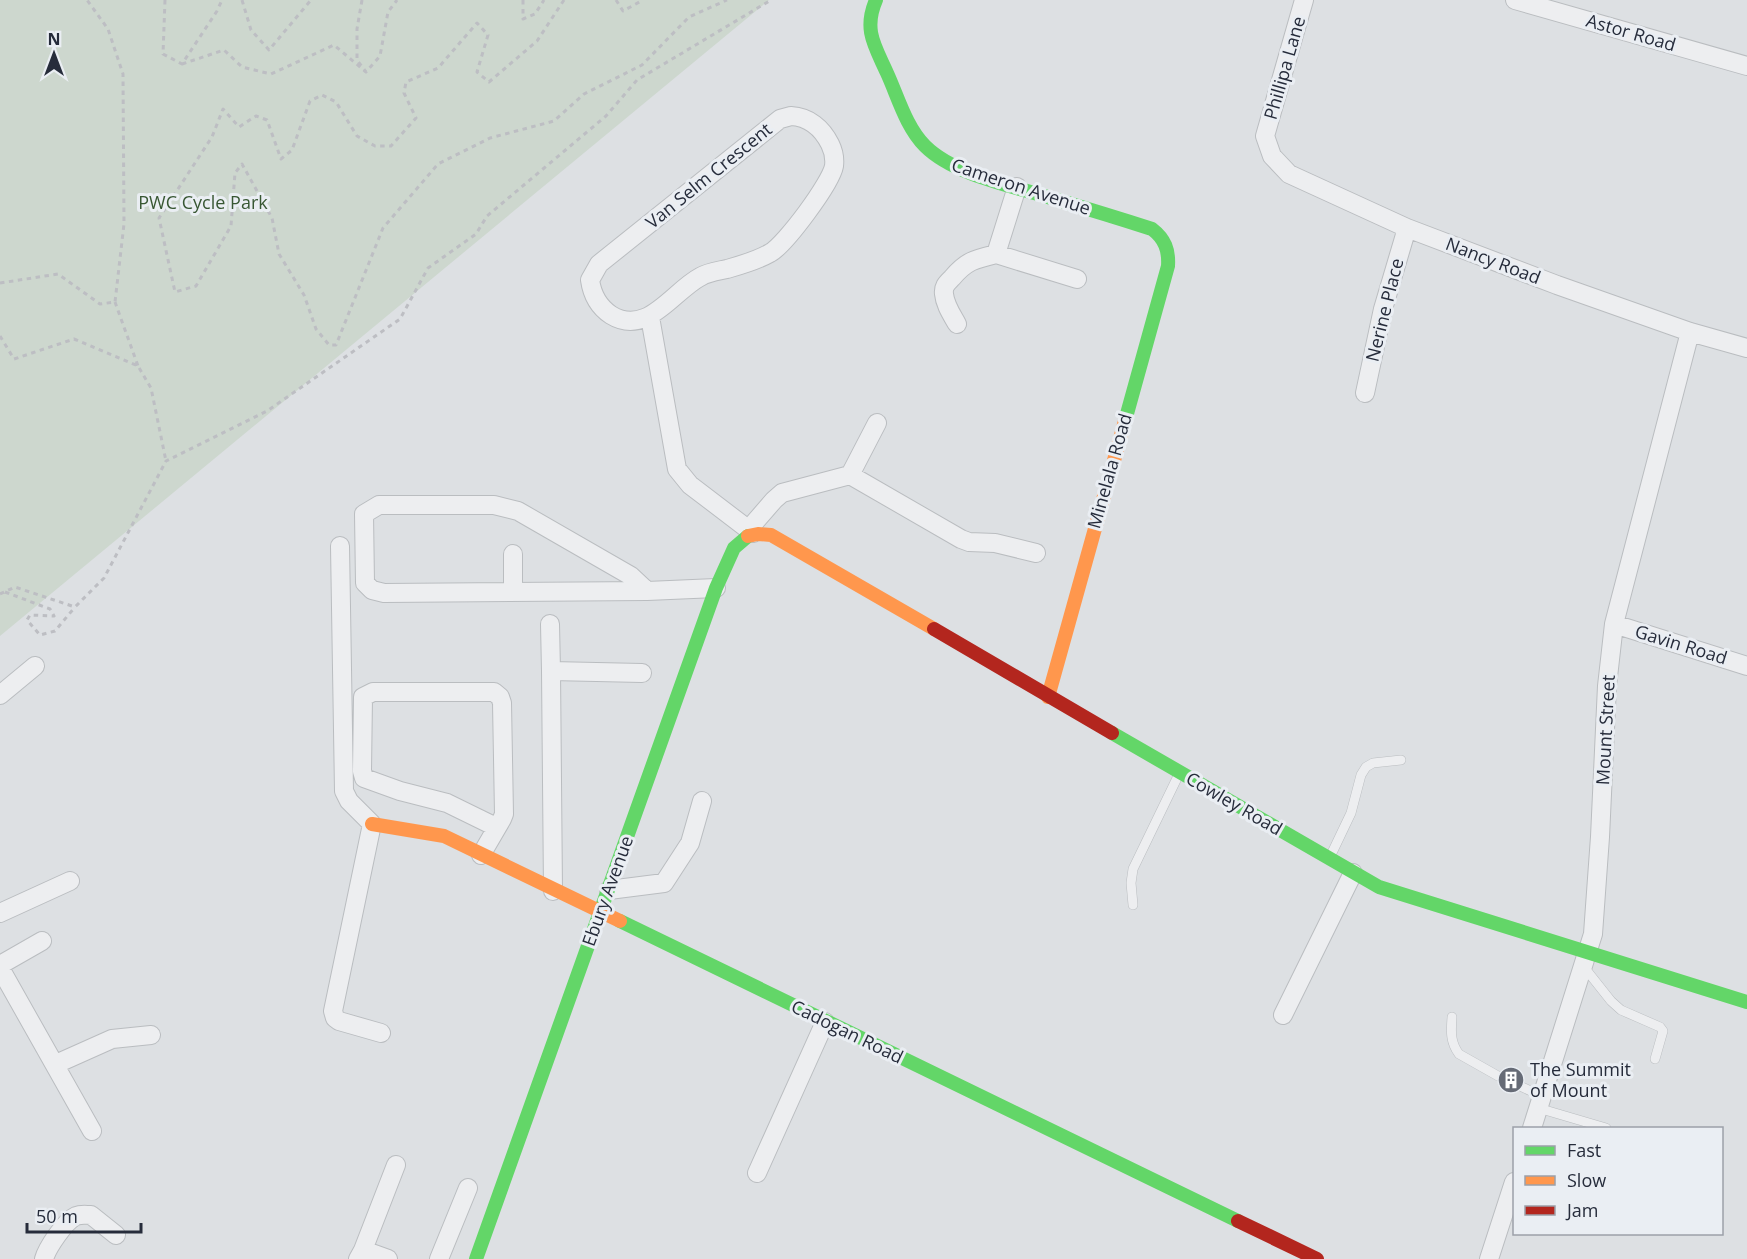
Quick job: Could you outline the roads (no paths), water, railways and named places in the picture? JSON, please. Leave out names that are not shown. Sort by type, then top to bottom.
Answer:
[{"type":"street","name":"Cameron Avenue","points":[[876,0],[872,9],[869,32],[914,129],[925,145],[949,164],[1152,229],[1161,235],[1167,245]]},
{"type":"street","name":"Phillipa Lane","points":[[1265,136],[1304,0]]},
{"type":"street","name":"Astor Road","points":[[1515,0],[1747,66]]},
{"type":"street","name":"Van Selm Crescent","points":[[805,118],[817,126],[827,136],[833,149],[835,163],[831,176],[781,244],[758,259],[699,277],[650,317],[625,321],[605,310],[594,296],[590,280],[599,264],[780,119],[805,118]]},
{"type":"street","name":"Nancy Road","points":[[1265,136],[1272,156],[1289,174],[1407,228],[1690,332],[1747,348]]},
{"type":"street","points":[[996,254],[1017,187]]},
{"type":"street","name":"Nerine Place","points":[[1365,393],[1383,309],[1407,228]]},
{"type":"street","name":"Minelala Road","points":[[1048,697],[1168,266],[1167,245]]},
{"type":"street","points":[[957,324],[944,296],[945,285],[962,266],[976,258],[996,254],[1077,279]]},
{"type":"street","points":[[650,317],[677,469],[690,485],[751,532],[774,500],[782,493],[850,476],[961,539],[969,542],[996,543],[1036,553]]},
{"type":"street","name":"Mount Street","points":[[1532,1127],[1593,934],[1600,837],[1606,686],[1614,624],[1690,332]]},
{"type":"street","points":[[850,476],[877,423]]},
{"type":"street","points":[[646,591],[631,576],[518,511],[504,507],[494,505],[379,505],[364,514],[365,583],[372,590],[384,593],[646,591],[716,588]]},
{"type":"street","name":"Cowley Road","points":[[751,532],[771,536],[1379,886],[1584,958],[1747,1002]]},
{"type":"street","name":"Ebury Avenue","points":[[481,1257],[716,588],[730,554],[739,540],[751,532]]},
{"type":"street","points":[[340,546],[344,791],[349,801],[372,824],[333,1011],[335,1018],[339,1021],[381,1033]]},
{"type":"street","points":[[513,554],[513,591]]},
{"type":"street","points":[[550,624],[553,891]]},
{"type":"street","name":"Gavin Road","points":[[1614,624],[1747,666]]},
{"type":"street","points":[[0,695],[35,666]]},
{"type":"street","points":[[551,671],[642,673]]},
{"type":"street","points":[[481,855],[504,814],[502,703],[497,694],[494,692],[373,692],[365,695],[362,702],[362,771],[364,778],[399,791],[447,803],[496,827]]},
{"type":"street","points":[[609,890],[664,883],[690,843],[702,801]]},
{"type":"street","name":"Cadogan Road","points":[[372,824],[444,836],[553,891],[1317,1259]]},
{"type":"street","points":[[1283,1015],[1353,873]]},
{"type":"street","points":[[0,913],[70,882]]},
{"type":"street","points":[[42,941],[0,966],[92,1131]]},
{"type":"street","points":[[757,1173],[825,1022]]},
{"type":"street","points":[[56,1064],[105,1041],[151,1035]]},
{"type":"street","points":[[388,1259],[361,1255],[396,1165]]},
{"type":"street","points":[[439,1259],[468,1188]]},
{"type":"street","points":[[1490,1259],[1513,1188]]},
{"type":"street","points":[[44,1259],[54,1240],[68,1221],[75,1216],[85,1214],[94,1217],[116,1235]]},
{"type":"lane","points":[[1329,859],[1351,813],[1361,775],[1366,767],[1373,763],[1401,760]]},
{"type":"lane","points":[[1133,905],[1131,883],[1133,869],[1180,772]]},
{"type":"lane","points":[[1584,958],[1611,1001],[1621,1011],[1660,1027],[1663,1039],[1655,1059]]},
{"type":"lane","points":[[1452,1017],[1451,1036],[1459,1054],[1498,1076]]},
{"type":"lane","points":[[1522,1087],[1540,1102],[1603,1127]]},
{"type":"place","name":"The Summit of Mount","points":[[1511,1080]]},
{"type":"park label","name":"PWC Cycle Park","points":[[203,203]]}]
